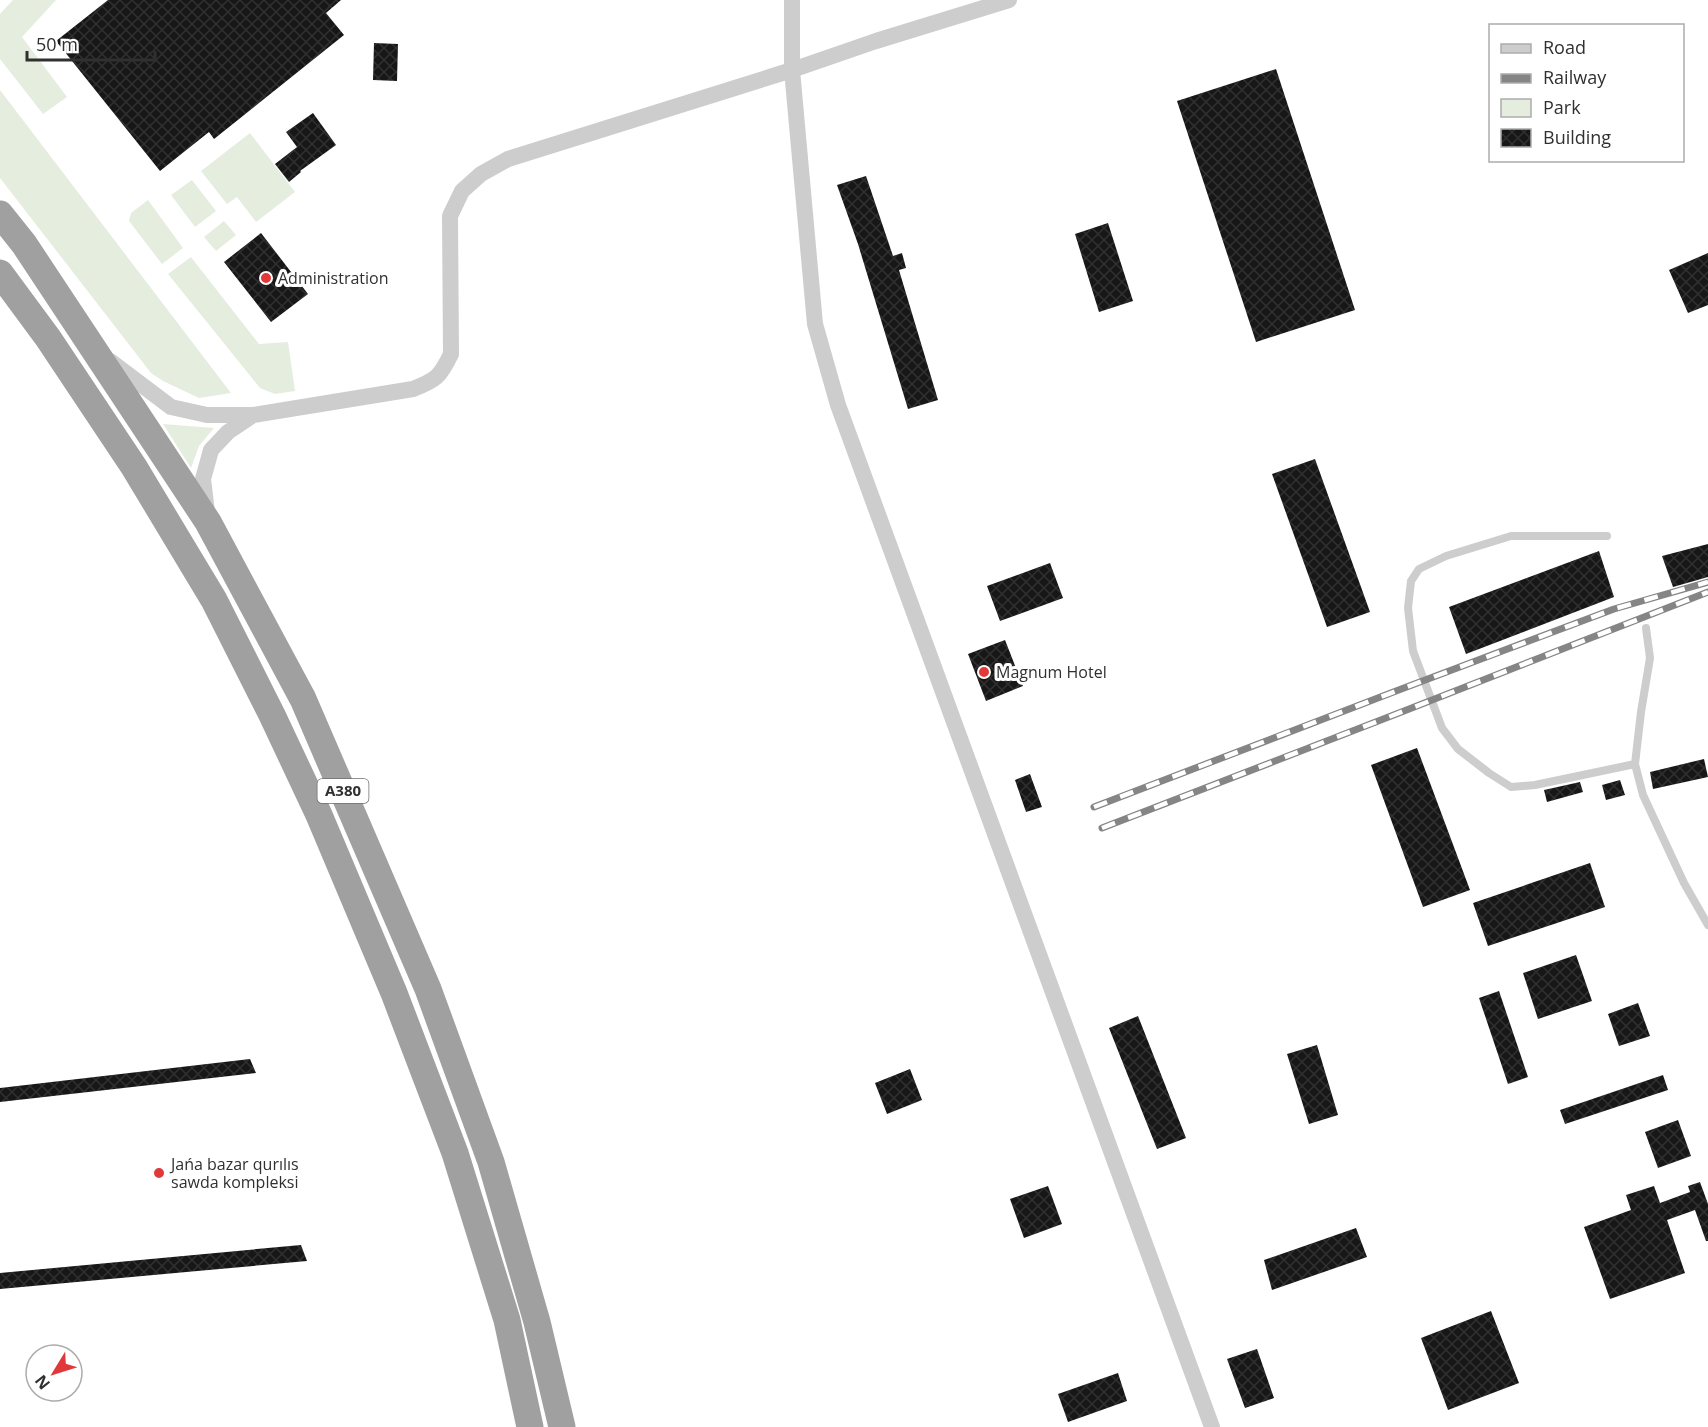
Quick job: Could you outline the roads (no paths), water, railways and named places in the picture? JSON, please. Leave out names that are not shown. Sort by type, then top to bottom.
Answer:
[{"type":"highway","name":"A380","points":[[0,214],[24,244],[208,522],[303,699],[428,988],[491,1162],[537,1322],[562,1427]]},
{"type":"highway","name":"A380","points":[[0,273],[48,338],[134,467],[214,600],[319,815],[399,1004],[455,1153],[507,1320],[530,1427]]},
{"type":"highway","points":[[246,662],[275,647]]},
{"type":"highway","points":[[524,1397],[525,1427]]},
{"type":"street","points":[[792,0],[792,70],[815,324],[838,405],[1212,1427]]},
{"type":"street","points":[[91,345],[171,407],[207,415],[253,415],[413,389],[431,382],[443,371],[451,354],[450,216],[462,191],[481,174],[508,159],[1010,0]]},
{"type":"street","points":[[208,522],[202,479],[211,450],[228,432],[253,415]]},
{"type":"lane","points":[[1607,536],[1511,536],[1446,556],[1419,569],[1412,581],[1408,608],[1413,651],[1442,728],[1458,749],[1511,787],[1535,785],[1635,764]]},
{"type":"lane","points":[[1646,628],[1650,658],[1635,764],[1643,795],[1684,883],[1708,925]]},
{"type":"railway","points":[[1094,807],[1614,609],[1708,582]]},
{"type":"railway","points":[[1102,828],[1708,592]]},
{"type":"place","name":"Administration","points":[[266,278]]},
{"type":"place","name":"Magnum Hotel","points":[[984,672]]},
{"type":"place","name":"Jańa bazar qurılıs sawda kompleksi","points":[[159,1173]]}]
